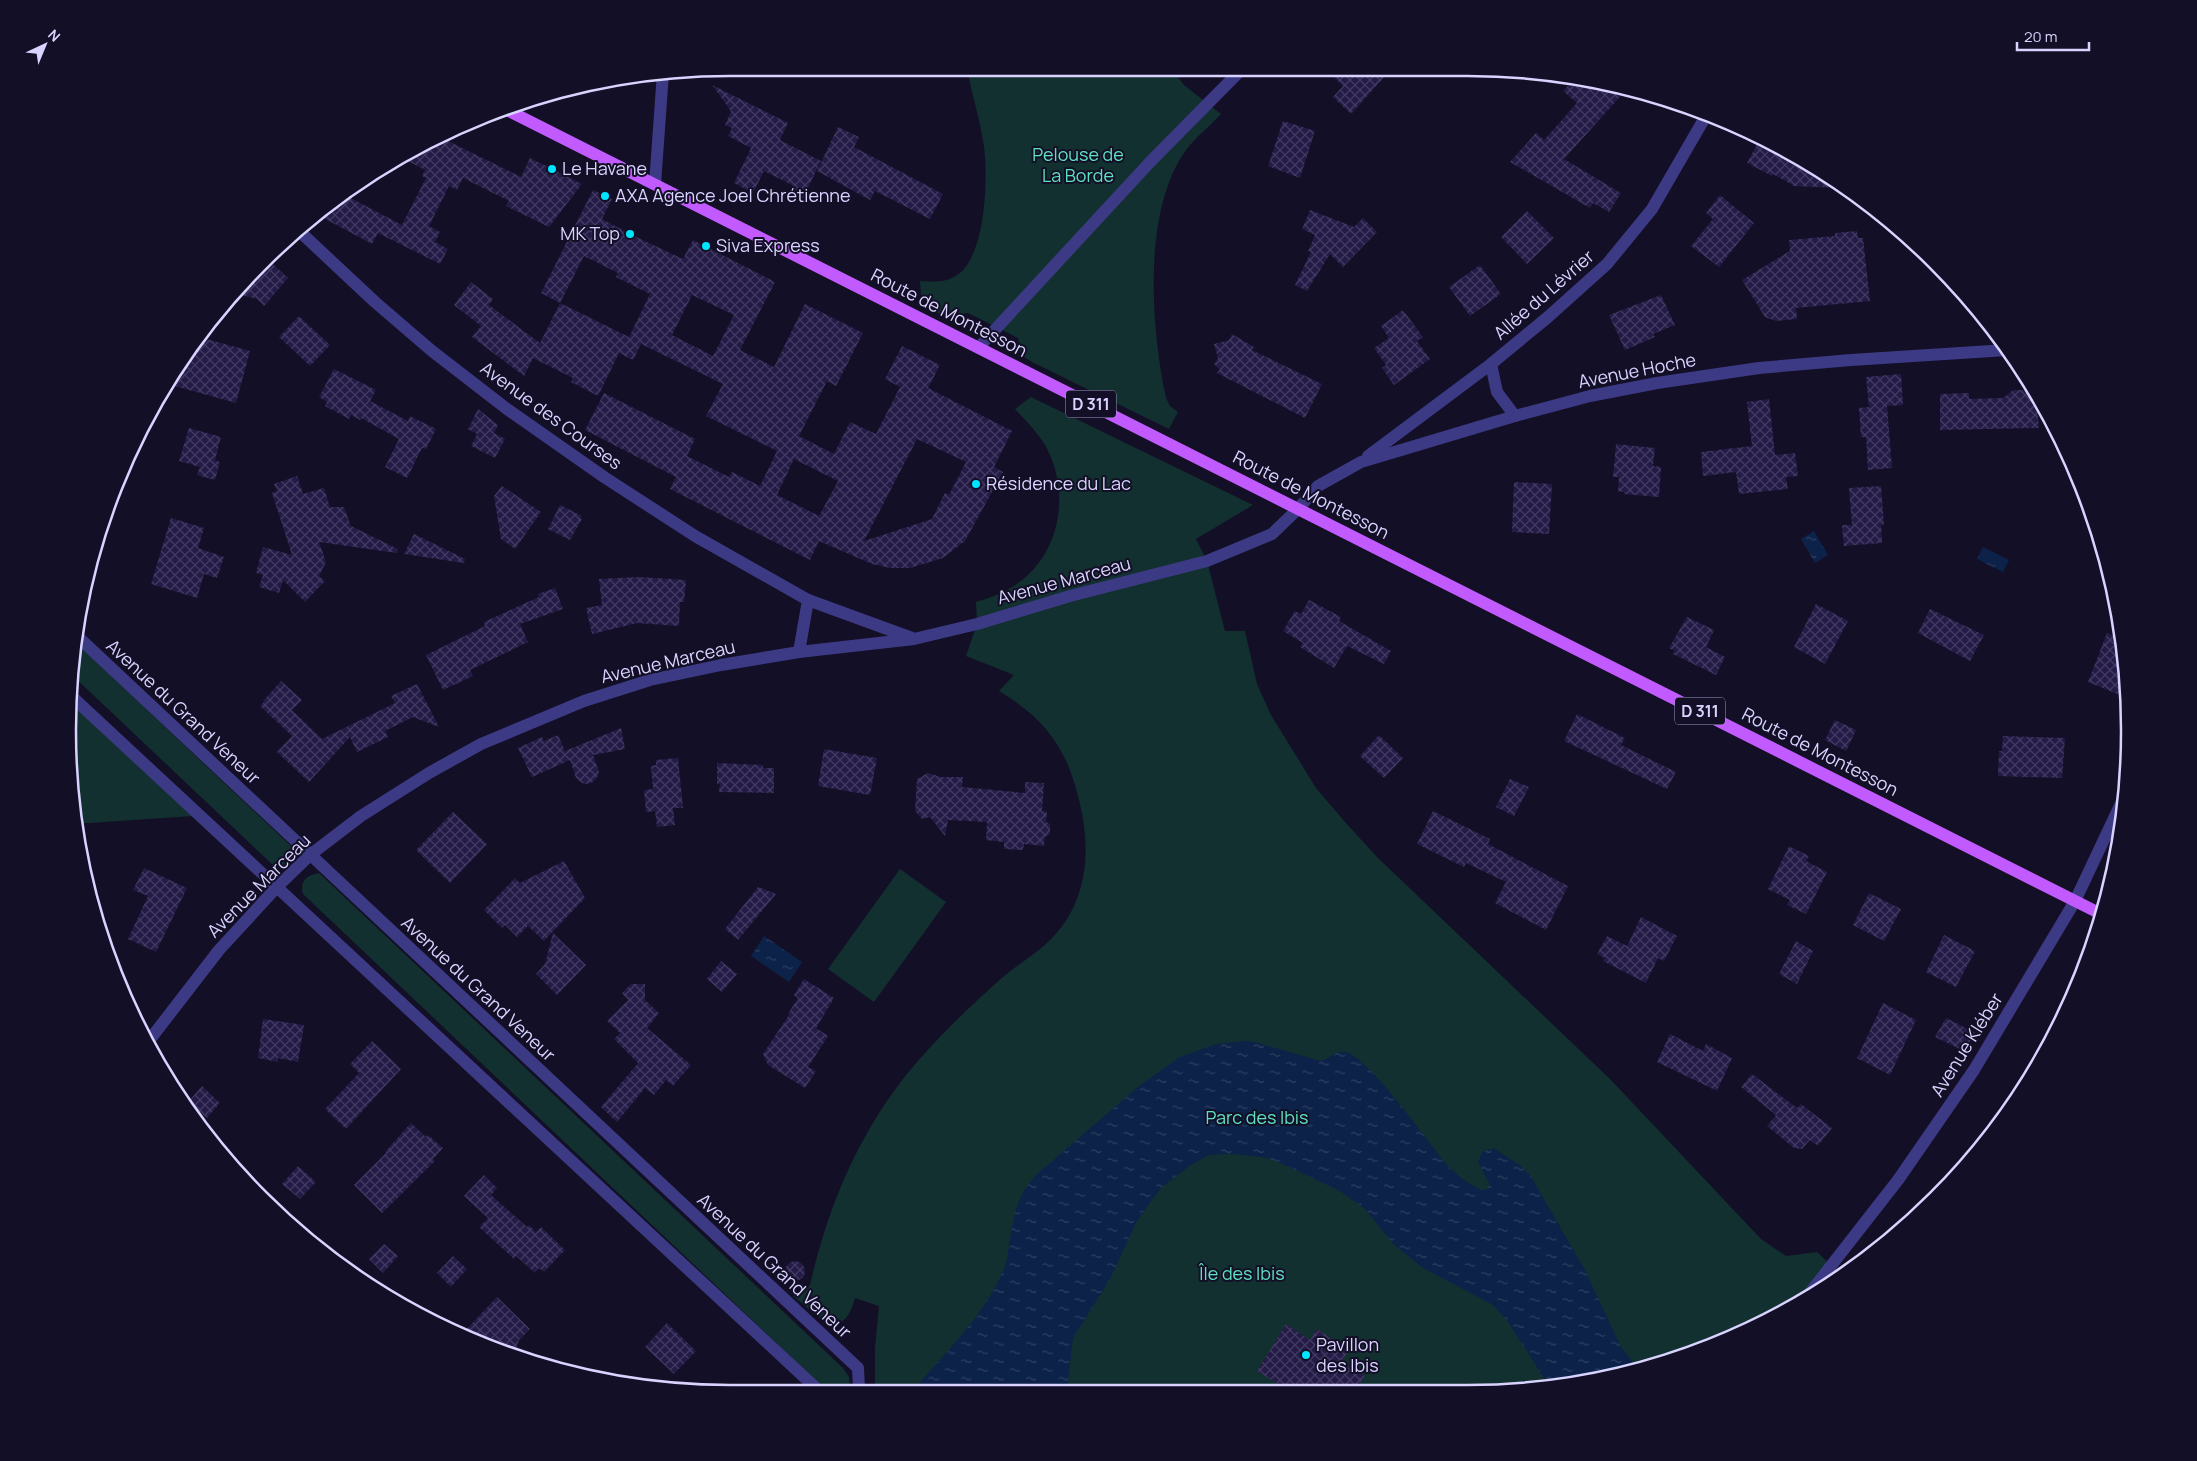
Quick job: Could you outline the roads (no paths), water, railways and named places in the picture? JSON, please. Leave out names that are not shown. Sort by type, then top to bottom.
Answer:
[{"type":"main road","name":"Route de Montesson","points":[[514,113],[2095,911]]},
{"type":"street","points":[[978,347],[1151,161],[1235,76]]},
{"type":"street","points":[[655,184],[662,80]]},
{"type":"street","name":"Allée du Lévrier","points":[[1361,462],[1491,364],[1548,317],[1607,264],[1652,209],[1703,121]]},
{"type":"street","name":"Avenue des Courses","points":[[304,235],[375,302],[432,351],[507,409],[604,478],[695,536],[808,600],[914,639]]},
{"type":"street","name":"Avenue Hoche","points":[[1298,510],[1318,486],[1361,462],[1515,416],[1590,396],[1759,368],[1999,351]]},
{"type":"street","points":[[1491,364],[1497,392],[1515,416]]},
{"type":"street","name":"Avenue Marceau","points":[[153,1036],[219,950],[277,887],[310,855],[361,816],[428,773],[481,744],[531,721],[584,701],[650,680],[721,665],[799,652],[914,639],[977,624],[1070,596],[1207,562],[1272,534],[1298,510]]},
{"type":"street","points":[[799,652],[808,600]]},
{"type":"street","name":"Avenue du Grand Veneur","points":[[83,641],[858,1368],[859,1385]]},
{"type":"street","points":[[77,702],[814,1385]]},
{"type":"street","name":"Avenue Kléber","points":[[1821,1280],[1898,1180],[1974,1070],[2075,901],[2115,816]]},
{"type":"water","points":[[1814,531],[1828,555],[1815,563],[1801,539]]},
{"type":"water","points":[[1983,547],[2009,560],[2003,572],[1977,559]]},
{"type":"water","points":[[764,936],[802,962],[789,982],[751,956]]},
{"type":"water","points":[[1244,1041],[1254,1042],[1321,1061],[1336,1053],[1345,1052],[1369,1069],[1384,1085],[1450,1168],[1465,1180],[1481,1190],[1485,1190],[1490,1185],[1478,1162],[1482,1152],[1494,1148],[1521,1166],[1530,1175],[1584,1268],[1621,1347],[1634,1363],[1594,1372],[1545,1380],[1508,1322],[1493,1305],[1423,1268],[1394,1245],[1364,1208],[1338,1190],[1276,1161],[1262,1157],[1230,1154],[1209,1155],[1191,1165],[1162,1187],[1146,1208],[1137,1221],[1110,1279],[1073,1338],[1068,1385],[918,1385],[968,1327],[998,1282],[1006,1263],[1013,1221],[1018,1205],[1030,1182],[1139,1086],[1180,1057],[1216,1044]]},
{"type":"place","name":"Le Havane","points":[[552,169]]},
{"type":"place","name":"AXA Agence Joel Chrétienne","points":[[605,196]]},
{"type":"place","name":"MK Top","points":[[630,234]]},
{"type":"place","name":"Siva Express","points":[[706,246]]},
{"type":"place","name":"Résidence du Lac","points":[[976,484]]},
{"type":"place","name":"Pavillon des Ibis","points":[[1306,1355]]},
{"type":"park label","name":"Pelouse de La Borde","points":[[1078,165]]},
{"type":"park label","name":"Parc des Ibis","points":[[1257,1118]]},
{"type":"park label","name":"Île des Ibis","points":[[1242,1274]]}]
